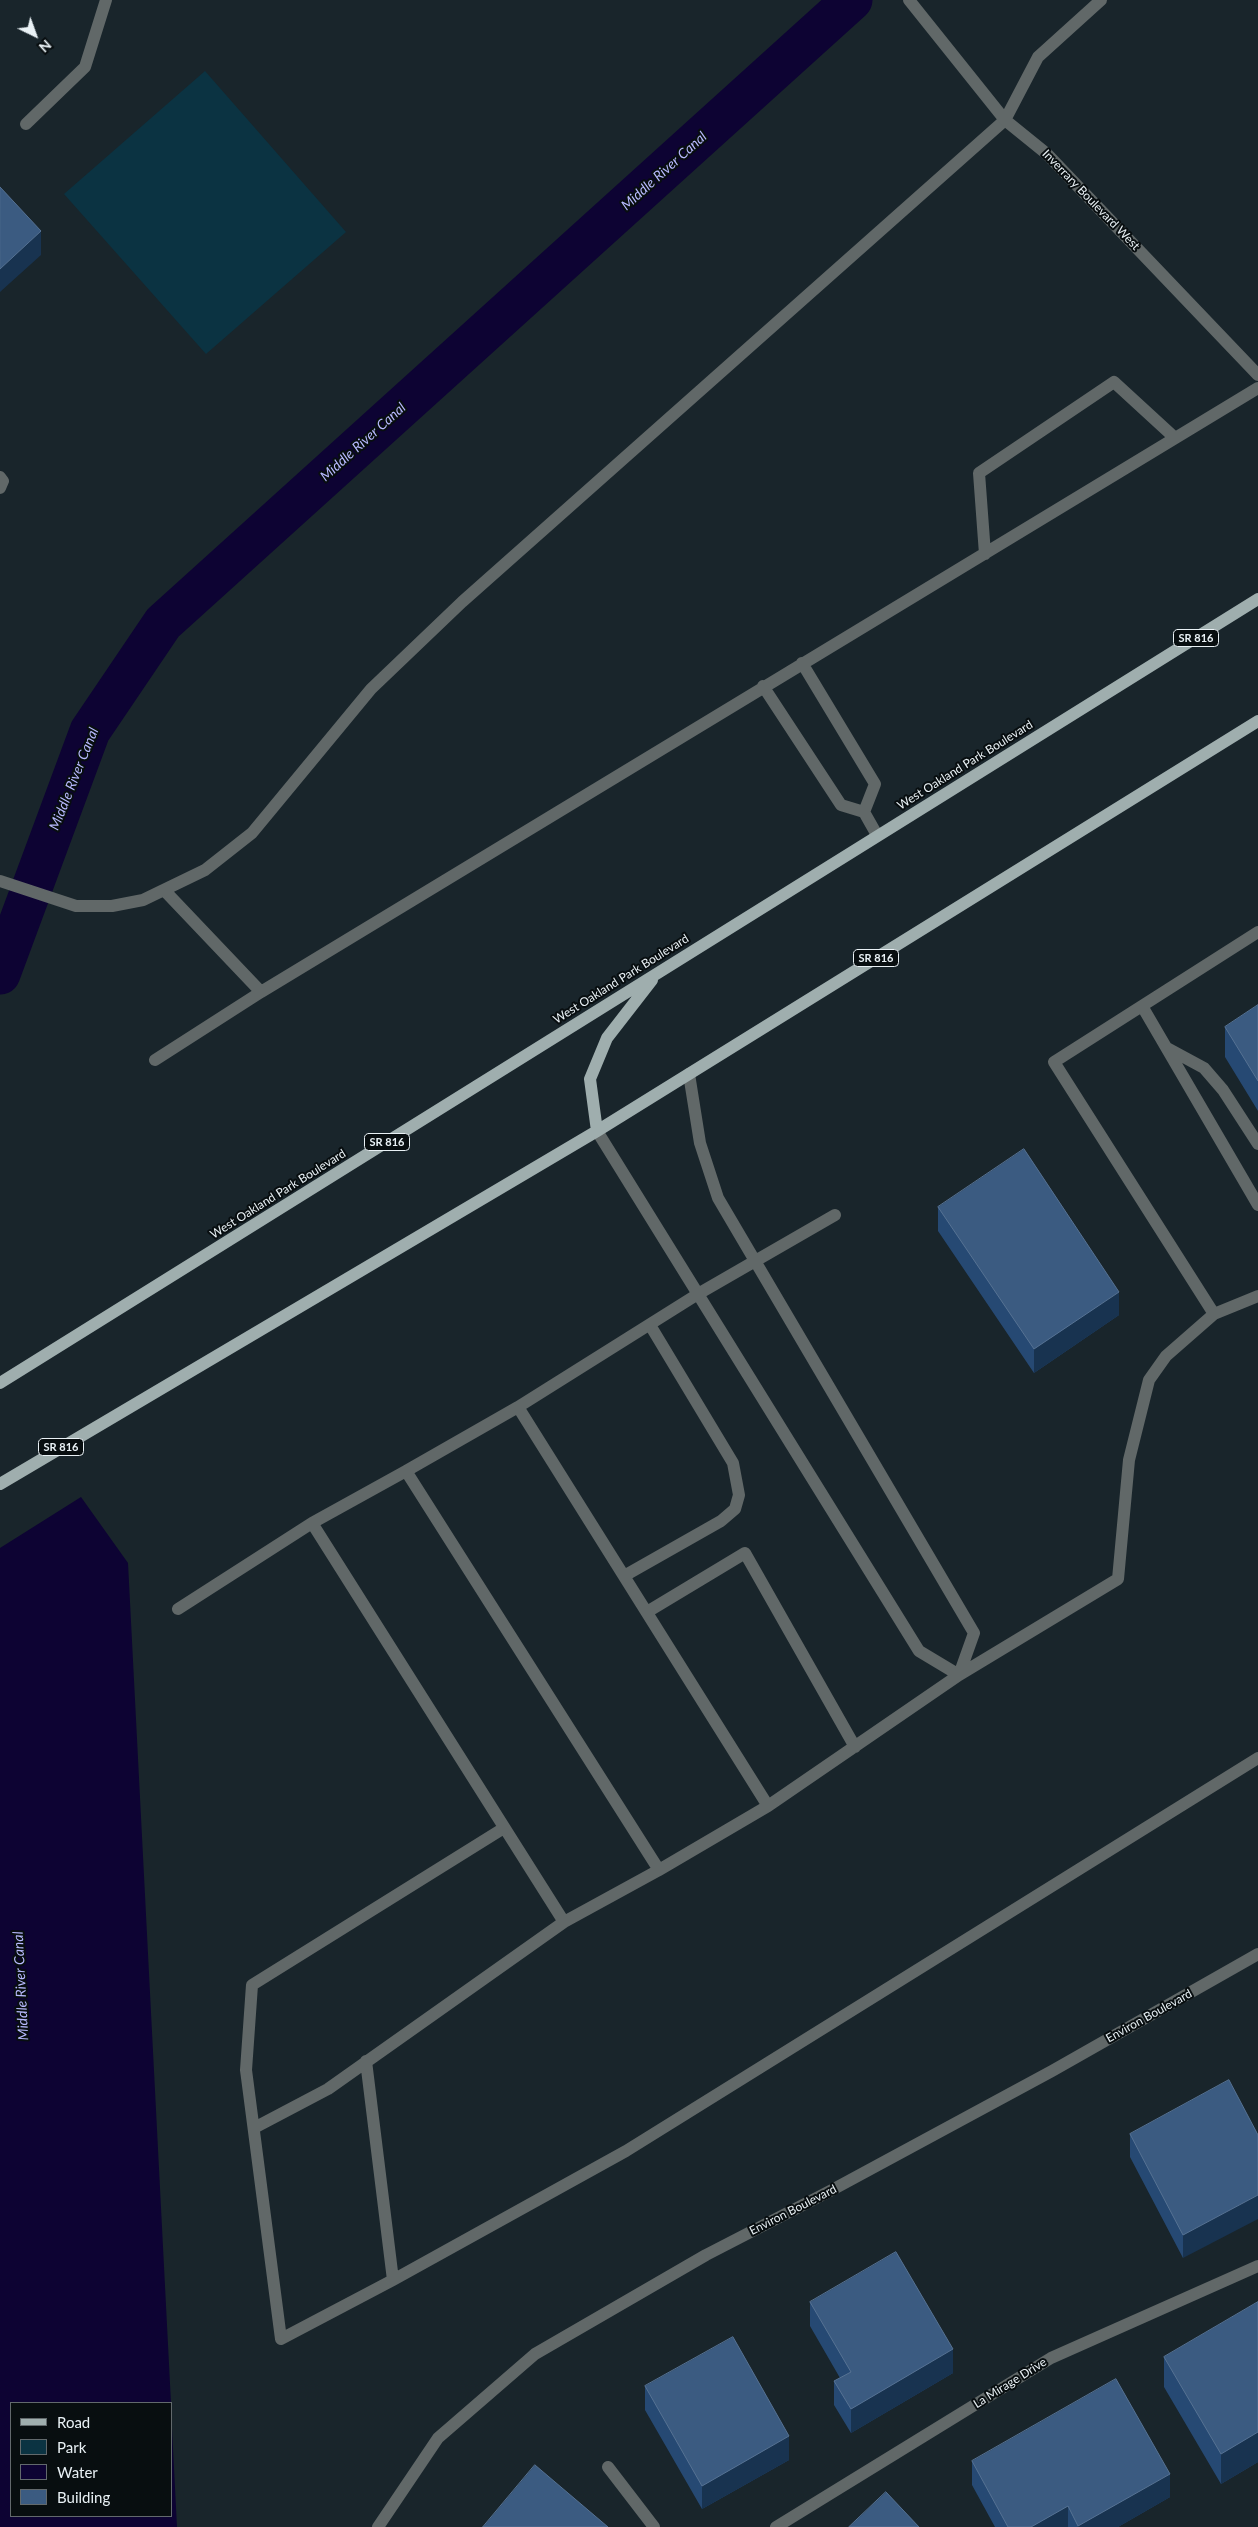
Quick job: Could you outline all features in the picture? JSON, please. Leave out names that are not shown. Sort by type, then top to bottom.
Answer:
[{"type":"main road","name":"West Oakland Park Boulevard","points":[[0,1383],[1258,599]]},
{"type":"main road","name":"SR 816","points":[[0,1484],[121,1410],[597,1131],[1258,721]]},
{"type":"main road","points":[[597,1131],[590,1079],[607,1038],[658,972]]},
{"type":"street","points":[[26,124],[85,67],[106,0]]},
{"type":"street","name":"Inverrary Boulevard West","points":[[908,0],[936,32],[1005,120],[1047,154],[1258,375]]},
{"type":"street","points":[[0,881],[76,906],[112,906],[143,900],[205,870],[252,833],[371,689],[455,609],[1005,120],[1038,57],[1101,0]]},
{"type":"street","points":[[985,554],[979,474],[1114,382],[1175,438]]},
{"type":"street","points":[[155,1060],[260,992],[1258,388]]},
{"type":"street","points":[[802,663],[875,784],[864,812]]},
{"type":"street","points":[[763,686],[840,805],[864,812],[878,835]]},
{"type":"street","points":[[164,890],[260,992]]},
{"type":"street","points":[[1214,1314],[1054,1062],[1258,932]]},
{"type":"street","points":[[1142,1006],[1258,1205]]},
{"type":"street","points":[[1167,1048],[1204,1068],[1223,1090],[1258,1144]]},
{"type":"street","points":[[689,1074],[700,1143],[718,1198],[974,1633],[959,1675]]},
{"type":"street","points":[[597,1131],[919,1651],[959,1675]]},
{"type":"street","points":[[178,1608],[312,1523],[518,1407],[698,1294],[835,1214]]},
{"type":"street","points":[[254,2128],[328,2089],[564,1922],[659,1870],[768,1806],[959,1675],[1118,1579],[1129,1460],[1148,1380],[1166,1356],[1214,1314],[1258,1296]]},
{"type":"street","points":[[624,1576],[721,1521],[736,1509],[739,1495],[733,1463],[650,1325]]},
{"type":"street","points":[[518,1407],[768,1806]]},
{"type":"street","points":[[406,1471],[659,1870]]},
{"type":"street","points":[[312,1523],[564,1922]]},
{"type":"street","points":[[647,1612],[745,1553],[855,1747]]},
{"type":"street","points":[[504,1828],[252,1985],[246,2070],[281,2339],[393,2280],[626,2151],[1258,1758]]},
{"type":"street","name":"Environ Boulevard","points":[[378,2527],[438,2438],[535,2354],[697,2260],[830,2191],[1052,2071],[1257,1957]]},
{"type":"street","points":[[366,2061],[393,2280]]},
{"type":"street","name":"La Mirage Drive","points":[[776,2527],[1051,2358],[1258,2266]]},
{"type":"street","points":[[608,2467],[654,2527]]},
{"type":"green space","points":[[205,71],[346,232],[206,354],[64,194]]},
{"type":"water","points":[[81,1497],[128,1563],[171,2402],[10,2402],[10,2517],[172,2517],[172,2429],[177,2527],[0,2527],[0,1548]]},
{"type":"building","points":[[0,187],[41,231],[0,269]]},
{"type":"building","points":[[1258,1005],[1258,1081],[1225,1027]]},
{"type":"building","points":[[1024,1149],[1119,1292],[1034,1349],[938,1207]]},
{"type":"building","points":[[1229,2080],[1258,2135],[1258,2195],[1183,2235],[1130,2134]]},
{"type":"building","points":[[896,2252],[953,2349],[851,2409],[834,2381],[851,2372],[810,2302]]},
{"type":"building","points":[[1258,2302],[1258,2432],[1221,2454],[1164,2357]]},
{"type":"building","points":[[733,2337],[789,2436],[702,2486],[645,2386]]},
{"type":"building","points":[[1116,2379],[1170,2474],[1078,2526],[1068,2506],[1031,2527],[1008,2527],[972,2461]]},
{"type":"building","points":[[535,2465],[608,2527],[483,2527]]},
{"type":"building","points":[[886,2492],[919,2527],[849,2527]]},
{"type":"waterway","name":"Middle River Canal","points":[[0,974],[90,731],[163,623],[852,0]]}]
